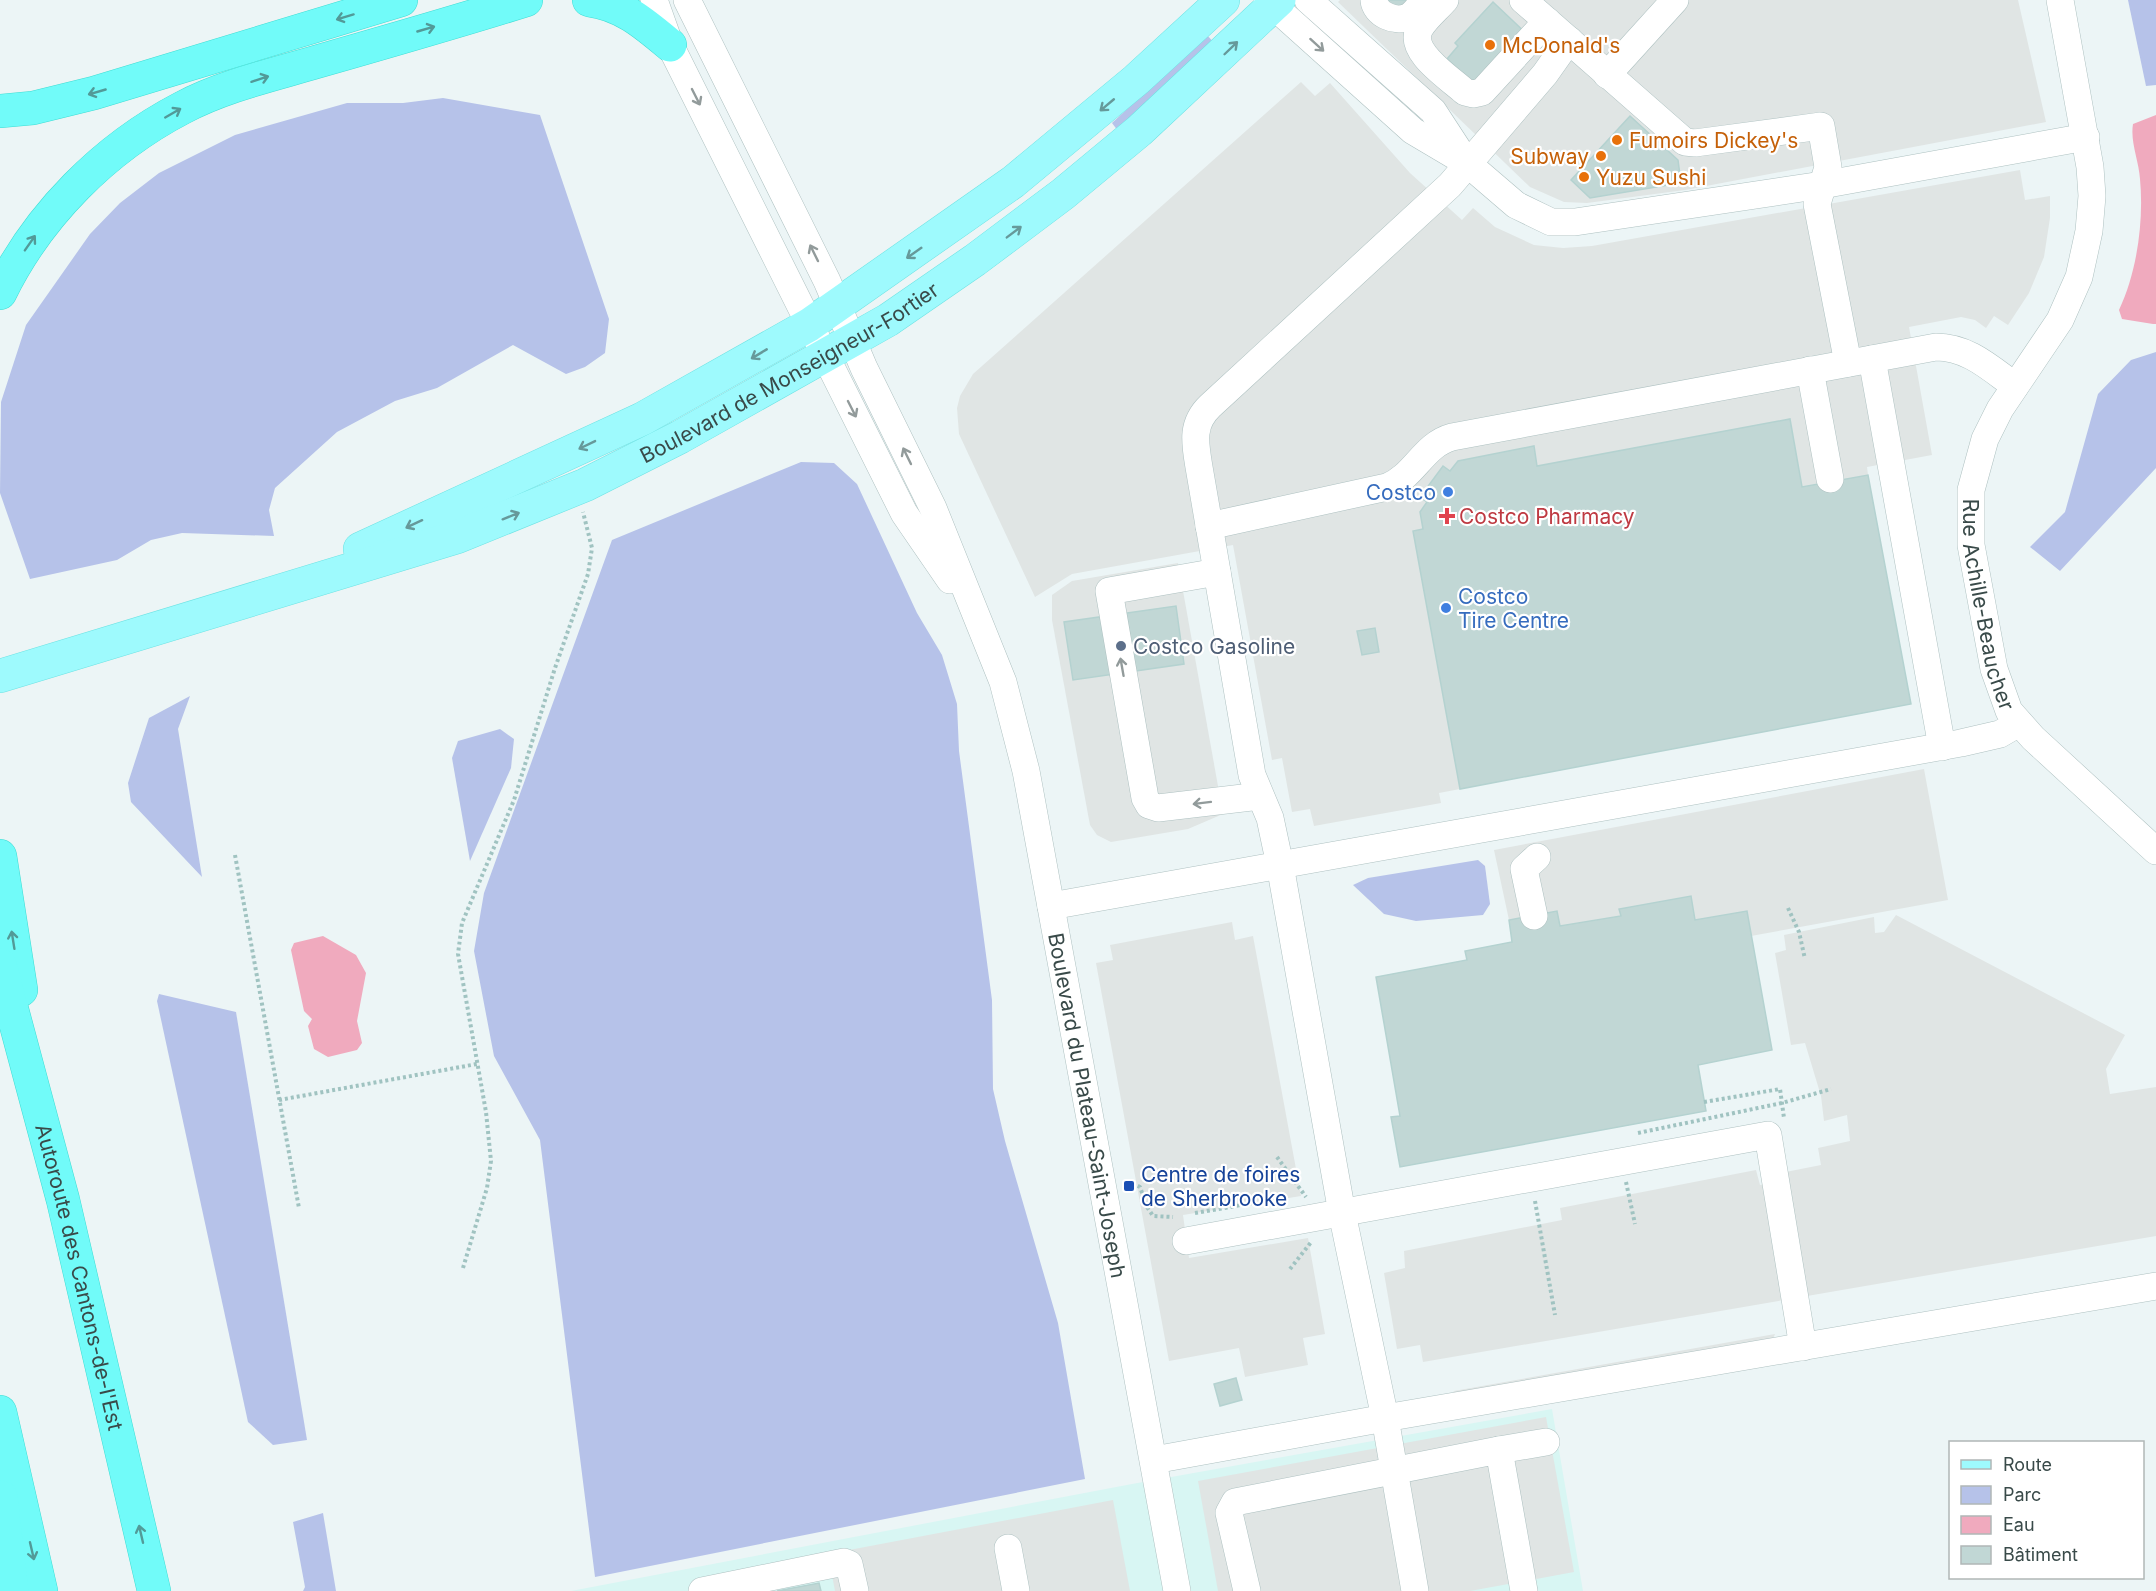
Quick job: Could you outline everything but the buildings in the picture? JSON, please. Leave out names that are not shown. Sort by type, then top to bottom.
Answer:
[{"type":"highway","points":[[0,111],[70,100],[400,0]]},
{"type":"highway","points":[[0,293],[34,237],[71,192],[128,143],[182,108],[262,78],[525,0],[544,0]]},
{"type":"highway","points":[[589,0],[615,6],[629,13],[670,45]]},
{"type":"highway","points":[[0,856],[39,1101]]},
{"type":"highway","name":"Autoroute des Cantons-de-l'Est","points":[[0,965],[39,1101],[154,1591]]},
{"type":"highway","points":[[0,1412],[41,1591]]},
{"type":"highway","points":[[0,1486],[12,1591]]},
{"type":"main road","name":"Boulevard de Monseigneur-Fortier","points":[[220,607],[368,545],[571,453],[679,399],[809,325],[1019,177],[1136,80],[1223,0]]},
{"type":"main road","name":"Boulevard de Monseigneur-Fortier","points":[[0,676],[220,607],[456,537],[575,489],[680,437],[839,349],[938,287],[1063,194],[1159,114],[1273,2]]},
{"type":"street","name":"Boulevard du Plateau-Saint-Joseph","points":[[654,0],[670,45],[809,325],[839,349]]},
{"type":"street","name":"Boulevard du Plateau-Saint-Joseph","points":[[687,0],[838,306],[839,349],[904,513],[979,624],[998,668],[1014,720],[1051,906],[1177,1591]]},
{"type":"street","points":[[1308,0],[1433,111],[1467,163]]},
{"type":"street","points":[[1374,0],[1374,5],[1392,19],[1410,17],[1425,0]]},
{"type":"street","points":[[1445,0],[1420,29],[1416,39],[1418,50],[1465,92],[1473,94],[1482,92],[1547,21]]},
{"type":"street","points":[[1523,0],[1685,142],[1695,143],[1821,126],[1828,167],[1817,204],[1860,361],[1942,747]]},
{"type":"street","points":[[1607,75],[1675,0]]},
{"type":"street","name":"Rue Achille-Beaucher","points":[[2060,0],[2086,137],[2092,208],[2082,266],[2055,332],[2015,386],[1992,423],[1979,455],[1971,490],[1969,526],[1994,669],[2006,704],[2019,723],[2156,851]]},
{"type":"street","points":[[1273,2],[1413,131],[1467,163],[1516,205],[1551,222],[1575,222],[1822,185],[2086,137]]},
{"type":"street","points":[[1415,1591],[1385,1418],[1342,1213],[1280,865],[1270,818],[1252,775],[1195,439],[1200,417],[1428,206],[1545,74],[1569,40]]},
{"type":"street","points":[[1209,526],[1387,487],[1409,474],[1437,442],[1452,437],[1860,361],[1948,347],[1973,356],[2015,386]]},
{"type":"street","points":[[1810,370],[1830,479]]},
{"type":"street","points":[[1217,572],[1109,591],[1145,798],[1149,805],[1158,808],[1260,796]]},
{"type":"street","points":[[1051,906],[1942,747],[2000,734],[2019,723]]},
{"type":"street","points":[[1534,916],[1524,869],[1537,857]]},
{"type":"street","points":[[1186,1241],[1767,1135],[1803,1347]]},
{"type":"street","points":[[1154,1460],[1385,1418],[2156,1286]]},
{"type":"street","points":[[1247,1591],[1229,1513],[1234,1502],[1546,1442]]},
{"type":"street","points":[[1498,1450],[1524,1591]]},
{"type":"street","points":[[1008,1548],[1016,1591]]},
{"type":"street","points":[[702,1591],[844,1562],[849,1564],[855,1591]]},
{"type":"path","points":[[463,1268],[490,1176],[490,1142],[458,954],[460,934],[468,908],[511,809],[555,668],[588,574],[592,556],[591,539],[575,489]]},
{"type":"path","points":[[235,855],[299,1208]]},
{"type":"path","points":[[1788,908],[1800,932],[1805,959]]},
{"type":"path","points":[[279,1100],[477,1064]]},
{"type":"path","points":[[1704,1101],[1780,1089],[1782,1103]]},
{"type":"path","points":[[1628,1135],[1782,1103],[1830,1089]]},
{"type":"path","points":[[1277,1157],[1306,1194],[1295,1196]]},
{"type":"path","points":[[1532,1178],[1555,1315]]},
{"type":"path","points":[[1129,1186],[1140,1187],[1149,1211],[1154,1216],[1173,1217]]},
{"type":"path","points":[[1195,1213],[1273,1199]]},
{"type":"shaded area","points":[[1340,0],[2018,0],[2046,122],[1685,190],[1587,203],[1564,202],[1530,187],[1338,2]]},
{"type":"shaded area","points":[[1301,82],[1315,96],[1330,83],[1410,173],[1462,220],[1473,208],[1495,227],[1534,245],[1563,248],[1592,246],[2020,170],[2025,200],[2050,196],[2050,218],[2044,257],[2029,293],[2008,325],[1994,316],[1986,328],[1975,320],[1961,317],[1909,327],[1932,455],[1867,467],[1868,475],[1802,487],[1789,419],[1537,466],[1533,446],[1458,461],[1450,471],[1443,466],[1421,497],[1427,502],[1423,529],[1413,531],[1460,789],[1439,793],[1441,803],[1314,826],[1310,809],[1292,812],[1282,758],[1272,760],[1233,545],[1072,574],[1035,597],[959,434],[957,408],[960,396],[973,374]]},
{"type":"shaded area","points":[[1178,563],[1223,814],[1188,829],[1111,842],[1097,835],[1090,825],[1052,620],[1052,595],[1072,581]]},
{"type":"shaded area","points":[[1924,769],[1948,900],[1751,936],[1747,911],[1695,920],[1690,896],[1620,909],[1621,916],[1560,926],[1557,912],[1509,920],[1494,850]]},
{"type":"shaded area","points":[[1896,915],[2125,1035],[2106,1069],[2110,1094],[2156,1087],[2156,1236],[1423,1362],[1420,1345],[1397,1349],[1384,1273],[1405,1268],[1404,1251],[1562,1220],[1560,1208],[1756,1170],[1760,1185],[1771,1182],[1771,1175],[1821,1165],[1818,1148],[1850,1141],[1847,1115],[1824,1121],[1821,1096],[1805,1043],[1791,1045],[1775,953],[1786,950],[1784,935],[1874,917],[1875,933],[1884,932]]},
{"type":"shaded area","points":[[1232,922],[1235,940],[1253,936],[1301,1196],[1183,1215],[1189,1258],[1308,1238],[1325,1334],[1303,1338],[1308,1365],[1245,1377],[1239,1348],[1169,1361],[1096,963],[1113,960],[1110,945]]},
{"type":"shaded area","points":[[1775,1334],[1767,1353],[1441,1409],[1454,1391]]},
{"type":"shaded area","points":[[1552,1409],[1583,1591],[571,1591],[1132,1484]]},
{"type":"shaded area","points":[[1546,1417],[1574,1572],[1470,1591],[1218,1591],[1198,1481]]},
{"type":"shaded area","points":[[1113,1500],[1130,1591],[835,1591],[828,1554]]},
{"type":"green space","points":[[2128,0],[2156,0],[2156,85],[2146,86]]},
{"type":"green space","points":[[1207,35],[1215,44],[1118,131],[1112,123]]},
{"type":"green space","points":[[443,98],[540,115],[609,319],[605,353],[585,367],[566,374],[513,345],[437,388],[395,401],[337,432],[275,488],[269,510],[274,536],[182,533],[151,540],[117,560],[30,579],[0,493],[1,402],[26,325],[90,234],[120,203],[159,173],[235,135],[347,103],[403,103]]},
{"type":"green space","points":[[2156,352],[2156,468],[2060,571],[2030,547],[2065,512],[2098,394],[2131,360]]},
{"type":"green space","points":[[801,462],[834,463],[857,484],[917,613],[942,655],[957,704],[959,751],[992,1000],[993,1089],[1005,1141],[1058,1323],[1085,1479],[595,1577],[540,1140],[494,1056],[474,951],[484,893],[612,540]]},
{"type":"green space","points":[[190,696],[178,729],[202,877],[131,802],[128,783],[149,718]]},
{"type":"green space","points":[[500,729],[514,739],[511,768],[470,861],[452,758],[458,741]]},
{"type":"green space","points":[[1478,860],[1485,866],[1490,904],[1483,915],[1416,921],[1384,914],[1353,885],[1368,878]]},
{"type":"green space","points":[[159,994],[236,1012],[307,1440],[273,1445],[248,1422],[157,1001]]},
{"type":"green space","points":[[323,1513],[336,1591],[303,1591],[305,1587],[293,1522]]},
{"type":"water","points":[[2156,115],[2156,324],[2153,324],[2122,319],[2119,310],[2135,263],[2140,229],[2140,179],[2133,124]]},
{"type":"water","points":[[323,936],[356,955],[366,973],[357,1021],[362,1043],[357,1050],[328,1057],[314,1049],[308,1026],[312,1019],[304,1011],[291,950],[294,943]]},
{"type":"place","name":"McDonald's","points":[[1490,45]]},
{"type":"place","name":"Fumoirs Dickey's","points":[[1617,140]]},
{"type":"place","name":"Subway","points":[[1601,156]]},
{"type":"place","name":"Yuzu Sushi","points":[[1584,177]]},
{"type":"place","name":"Costco","points":[[1448,492]]},
{"type":"place","name":"Costco Pharmacy","points":[[1447,516]]},
{"type":"place","name":"Costco Tire Centre","points":[[1446,608]]},
{"type":"place","name":"Costco Gasoline","points":[[1121,646]]},
{"type":"place","name":"Centre de foires de Sherbrooke","points":[[1129,1186]]}]
